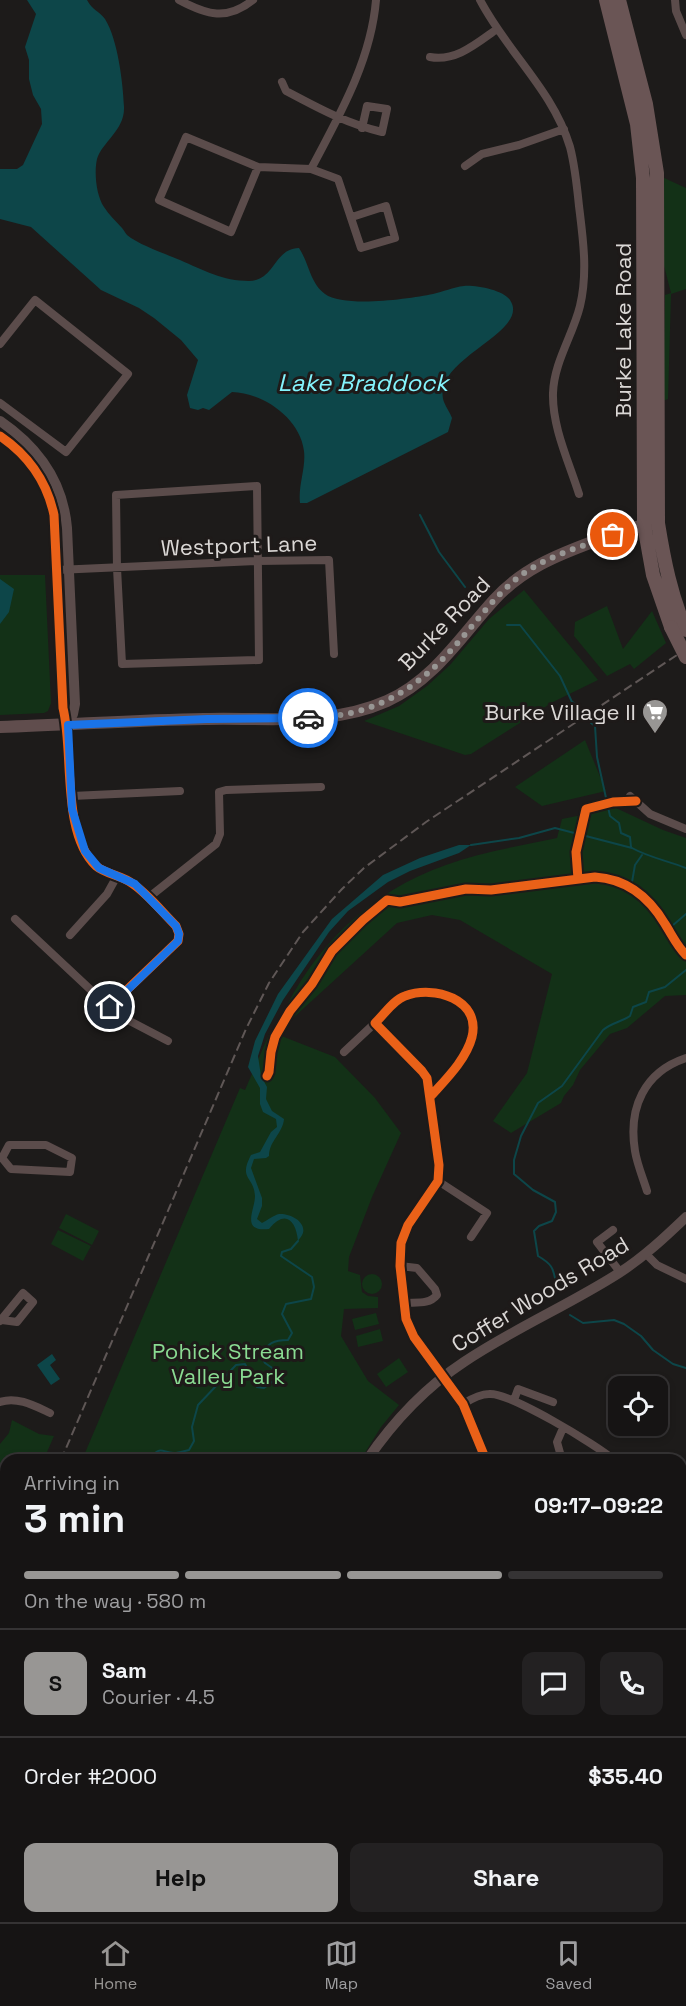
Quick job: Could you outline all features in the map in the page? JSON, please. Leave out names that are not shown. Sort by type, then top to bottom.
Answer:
[{"type":"main road","name":"Burke Lake Road","points":[[606,0],[637,124],[643,178],[644,525],[653,575],[679,626]]},
{"type":"main road","name":"Burke Lake Road","points":[[619,0],[646,104],[657,173],[658,523],[666,571],[686,657]]},
{"type":"main road","name":"Burke Road","points":[[0,727],[207,719],[321,718],[370,708],[402,693],[428,674],[446,657],[495,599],[525,573],[555,556],[644,525],[658,523]]},
{"type":"street","points":[[179,0],[199,10],[226,14],[236,11],[253,0]]},
{"type":"street","points":[[311,170],[364,57],[376,0]]},
{"type":"street","points":[[480,0],[497,29],[544,90],[564,129],[576,173],[585,263],[580,305],[555,377],[554,407],[557,426],[579,494]]},
{"type":"street","points":[[675,0],[676,11],[686,35]]},
{"type":"street","points":[[430,57],[452,57],[474,46],[497,29]]},
{"type":"street","points":[[282,82],[286,91],[337,118],[362,128]]},
{"type":"street","points":[[465,166],[482,154],[519,145],[564,129]]},
{"type":"street","points":[[258,167],[231,232],[159,200],[186,137],[258,167],[311,170],[338,179],[360,248],[395,238],[386,206],[352,217]]},
{"type":"street","points":[[0,344],[35,300],[128,374],[66,452],[0,403]]},
{"type":"street","points":[[0,421],[33,448],[52,474],[63,499],[66,513],[75,704],[68,725]]},
{"type":"street","points":[[0,436],[34,468],[47,492],[54,515],[63,708],[68,725],[74,818],[85,851],[99,868],[135,884],[176,926],[179,934],[178,941],[110,1007]]},
{"type":"street","points":[[257,486],[259,660],[122,664],[117,568],[116,495],[257,486]]},
{"type":"street","name":"Westport Lane","points":[[57,570],[329,560],[334,654]]},
{"type":"street","points":[[148,898],[216,844],[220,834],[219,792],[321,787]]},
{"type":"street","points":[[72,796],[180,791]]},
{"type":"street","points":[[630,795],[650,814],[686,829]]},
{"type":"street","points":[[70,935],[107,894],[117,876]]},
{"type":"street","points":[[15,919],[110,1007],[168,1041]]},
{"type":"street","points":[[345,1052],[399,999],[406,995],[442,994],[453,997],[462,1003],[468,1012],[473,1025],[472,1036],[464,1057],[430,1097]]},
{"type":"street","points":[[375,1023],[427,1078],[439,1165],[438,1181],[405,1231],[400,1252],[406,1319],[414,1337],[463,1404],[484,1454]]},
{"type":"street","points":[[647,1191],[635,1152],[634,1115],[646,1085],[663,1070],[686,1058]]},
{"type":"street","points":[[9,1145],[46,1145],[72,1158],[70,1172],[11,1169],[1,1158],[9,1145]]},
{"type":"street","points":[[438,1181],[487,1213],[471,1238]]},
{"type":"street","name":"Coffer Woods Road","points":[[371,1454],[406,1410],[443,1378],[478,1353],[620,1272],[646,1254],[686,1217]]},
{"type":"street","points":[[613,1230],[597,1242],[620,1272]]},
{"type":"street","points":[[646,1254],[657,1264],[686,1279]]},
{"type":"street","points":[[400,1266],[417,1268],[435,1289],[437,1295],[427,1302],[404,1303]]},
{"type":"street","points":[[514,1400],[518,1389],[553,1402]]},
{"type":"street","points":[[463,1404],[475,1397],[491,1393],[514,1400],[604,1454]]},
{"type":"street","points":[[0,1402],[4,1400],[26,1402],[50,1413]]},
{"type":"street","points":[[560,1454],[557,1442],[563,1428]]},
{"type":"green space","points":[[662,177],[686,188],[686,289],[671,294],[668,399],[663,401],[665,295],[671,293],[661,254]]},
{"type":"green space","points":[[0,575],[45,575],[51,703],[48,711],[44,713],[0,715]]},
{"type":"green space","points":[[524,590],[598,680],[553,702],[471,754],[465,755],[364,721],[399,706],[427,686],[450,665],[489,619]]},
{"type":"green space","points":[[607,606],[623,649],[652,611],[666,643],[634,669],[630,664],[607,676],[574,636],[575,622]]},
{"type":"green space","points":[[585,740],[606,791],[542,806],[515,787]]},
{"type":"green space","name":"Pohick Stream Valley Park","points":[[616,808],[686,838],[686,995],[665,996],[627,1028],[610,1034],[580,1070],[561,1103],[511,1133],[493,1121],[527,1073],[552,974],[460,920],[432,915],[397,923],[280,1030],[279,1035],[335,1057],[375,1098],[401,1133],[372,1197],[349,1257],[348,1271],[360,1275],[362,1292],[368,1296],[378,1297],[378,1308],[344,1309],[341,1336],[368,1381],[399,1405],[381,1427],[364,1454],[85,1454],[240,1088],[245,1090],[270,1032],[274,1033],[287,1005],[321,953],[364,910],[389,892],[417,877],[473,856],[557,838],[562,819]]},
{"type":"green space","points":[[66,1214],[99,1231],[92,1245],[59,1228]]},
{"type":"green space","points":[[58,1230],[91,1246],[83,1261],[51,1244]]},
{"type":"green space","points":[[372,1274],[379,1277],[382,1284],[379,1291],[372,1294],[365,1291],[362,1284],[365,1277]]},
{"type":"green space","points":[[376,1313],[379,1324],[355,1330],[352,1319]]},
{"type":"green space","points":[[380,1329],[383,1341],[358,1347],[356,1336]]},
{"type":"green space","points":[[399,1358],[408,1372],[386,1387],[377,1374]]},
{"type":"green space","points":[[12,1420],[39,1434],[54,1436],[46,1454],[0,1454],[0,1444],[9,1433]]},
{"type":"water","name":"Lake Braddock","points":[[27,0],[87,0],[105,19],[110,28],[121,74],[124,107],[121,122],[97,159],[96,183],[104,207],[132,239],[205,271],[240,281],[265,276],[284,253],[299,248],[320,289],[334,298],[347,301],[409,298],[469,286],[482,287],[507,296],[513,312],[507,324],[464,360],[451,373],[443,387],[444,402],[452,418],[448,432],[307,503],[300,503],[304,451],[301,439],[288,418],[267,402],[244,393],[232,392],[209,410],[190,408],[187,395],[198,360],[181,340],[139,308],[101,290],[31,227],[0,219],[0,169],[17,169],[23,165],[42,124],[41,109],[33,95],[29,79],[29,60],[25,47],[36,14]]},
{"type":"water","points":[[0,579],[14,589],[9,612],[0,624]]},
{"type":"water","points":[[459,845],[471,845],[459,853],[410,871],[388,882],[348,911],[329,932],[283,1000],[265,1034],[258,1056],[261,1076],[267,1087],[266,1099],[272,1111],[284,1119],[271,1146],[269,1156],[254,1159],[251,1168],[262,1198],[262,1206],[257,1219],[262,1223],[277,1215],[287,1215],[299,1221],[303,1233],[298,1241],[295,1227],[285,1218],[280,1219],[269,1229],[255,1227],[251,1219],[255,1196],[246,1174],[247,1163],[251,1155],[260,1152],[271,1132],[277,1127],[276,1119],[263,1112],[260,1104],[260,1088],[248,1067],[255,1041],[278,994],[332,919],[383,875],[420,858]]},
{"type":"water","points":[[52,1354],[56,1360],[50,1365],[60,1379],[51,1385],[37,1365]]},
{"type":"waterway","points":[[420,515],[439,552],[465,587]]},
{"type":"waterway","points":[[507,625],[520,625],[560,676],[572,702],[578,705]]},
{"type":"waterway","points":[[591,723],[595,726],[597,757],[610,816],[619,823],[621,833],[630,837],[631,847]]},
{"type":"waterway","points":[[471,845],[519,838],[555,828],[632,848],[686,868]]},
{"type":"waterway","points":[[632,882],[635,865],[642,855]]},
{"type":"waterway","points":[[672,926],[686,914]]},
{"type":"waterway","points":[[558,1290],[551,1267],[538,1256],[534,1231],[539,1226],[552,1221],[556,1212],[555,1202],[533,1190],[514,1174],[514,1160],[521,1136],[538,1103],[562,1086],[603,1030],[630,1016],[633,1007],[646,1002],[649,992],[665,987],[686,970]]},
{"type":"waterway","points":[[154,1454],[160,1451],[174,1453],[189,1450],[194,1441],[192,1427],[198,1405],[236,1365],[245,1364],[257,1387],[264,1388],[276,1379],[278,1372],[265,1363],[261,1356],[268,1345],[288,1340],[292,1333],[282,1314],[286,1304],[311,1299],[314,1287],[312,1277],[281,1256],[282,1252],[291,1249],[298,1241]]},
{"type":"waterway","points":[[570,1315],[583,1323],[614,1320],[624,1324],[641,1336],[653,1350],[673,1364],[686,1368]]},
{"type":"railway","points":[[64,1454],[246,1029],[269,983],[303,932],[364,868],[426,822],[686,649]]},
{"type":"cycle path","points":[[0,436],[10,443],[35,470],[47,491],[54,515],[63,708],[70,791],[78,834],[85,852],[96,866],[139,888],[176,926],[179,934],[178,941],[109,1007]]},
{"type":"cycle path","points":[[578,879],[576,852],[586,809],[613,802],[636,801]]},
{"type":"cycle path","points":[[267,1076],[275,1037],[290,1011],[312,984],[332,951],[387,900],[400,902],[466,889],[491,890],[595,877],[607,878],[627,886],[644,898],[659,914],[686,955]]},
{"type":"cycle path","points":[[430,1097],[465,1054],[472,1037],[473,1024],[462,1004],[453,998],[429,992],[405,996],[375,1023],[427,1078],[439,1165],[438,1181],[408,1225],[401,1243],[400,1266],[406,1319],[414,1337],[463,1404],[484,1454]]},
{"type":"way so far","points":[[308,718],[332,717],[357,712],[387,701],[414,686],[446,657],[495,599],[525,573],[555,556],[613,535]]},
{"type":"place","name":"Burke Village II","points":[[655,735]]},
{"type":"route","points":[[110,1007],[178,941],[179,934],[176,926],[135,884],[105,872],[85,851],[72,809],[68,725],[116,721],[308,718]]}]
